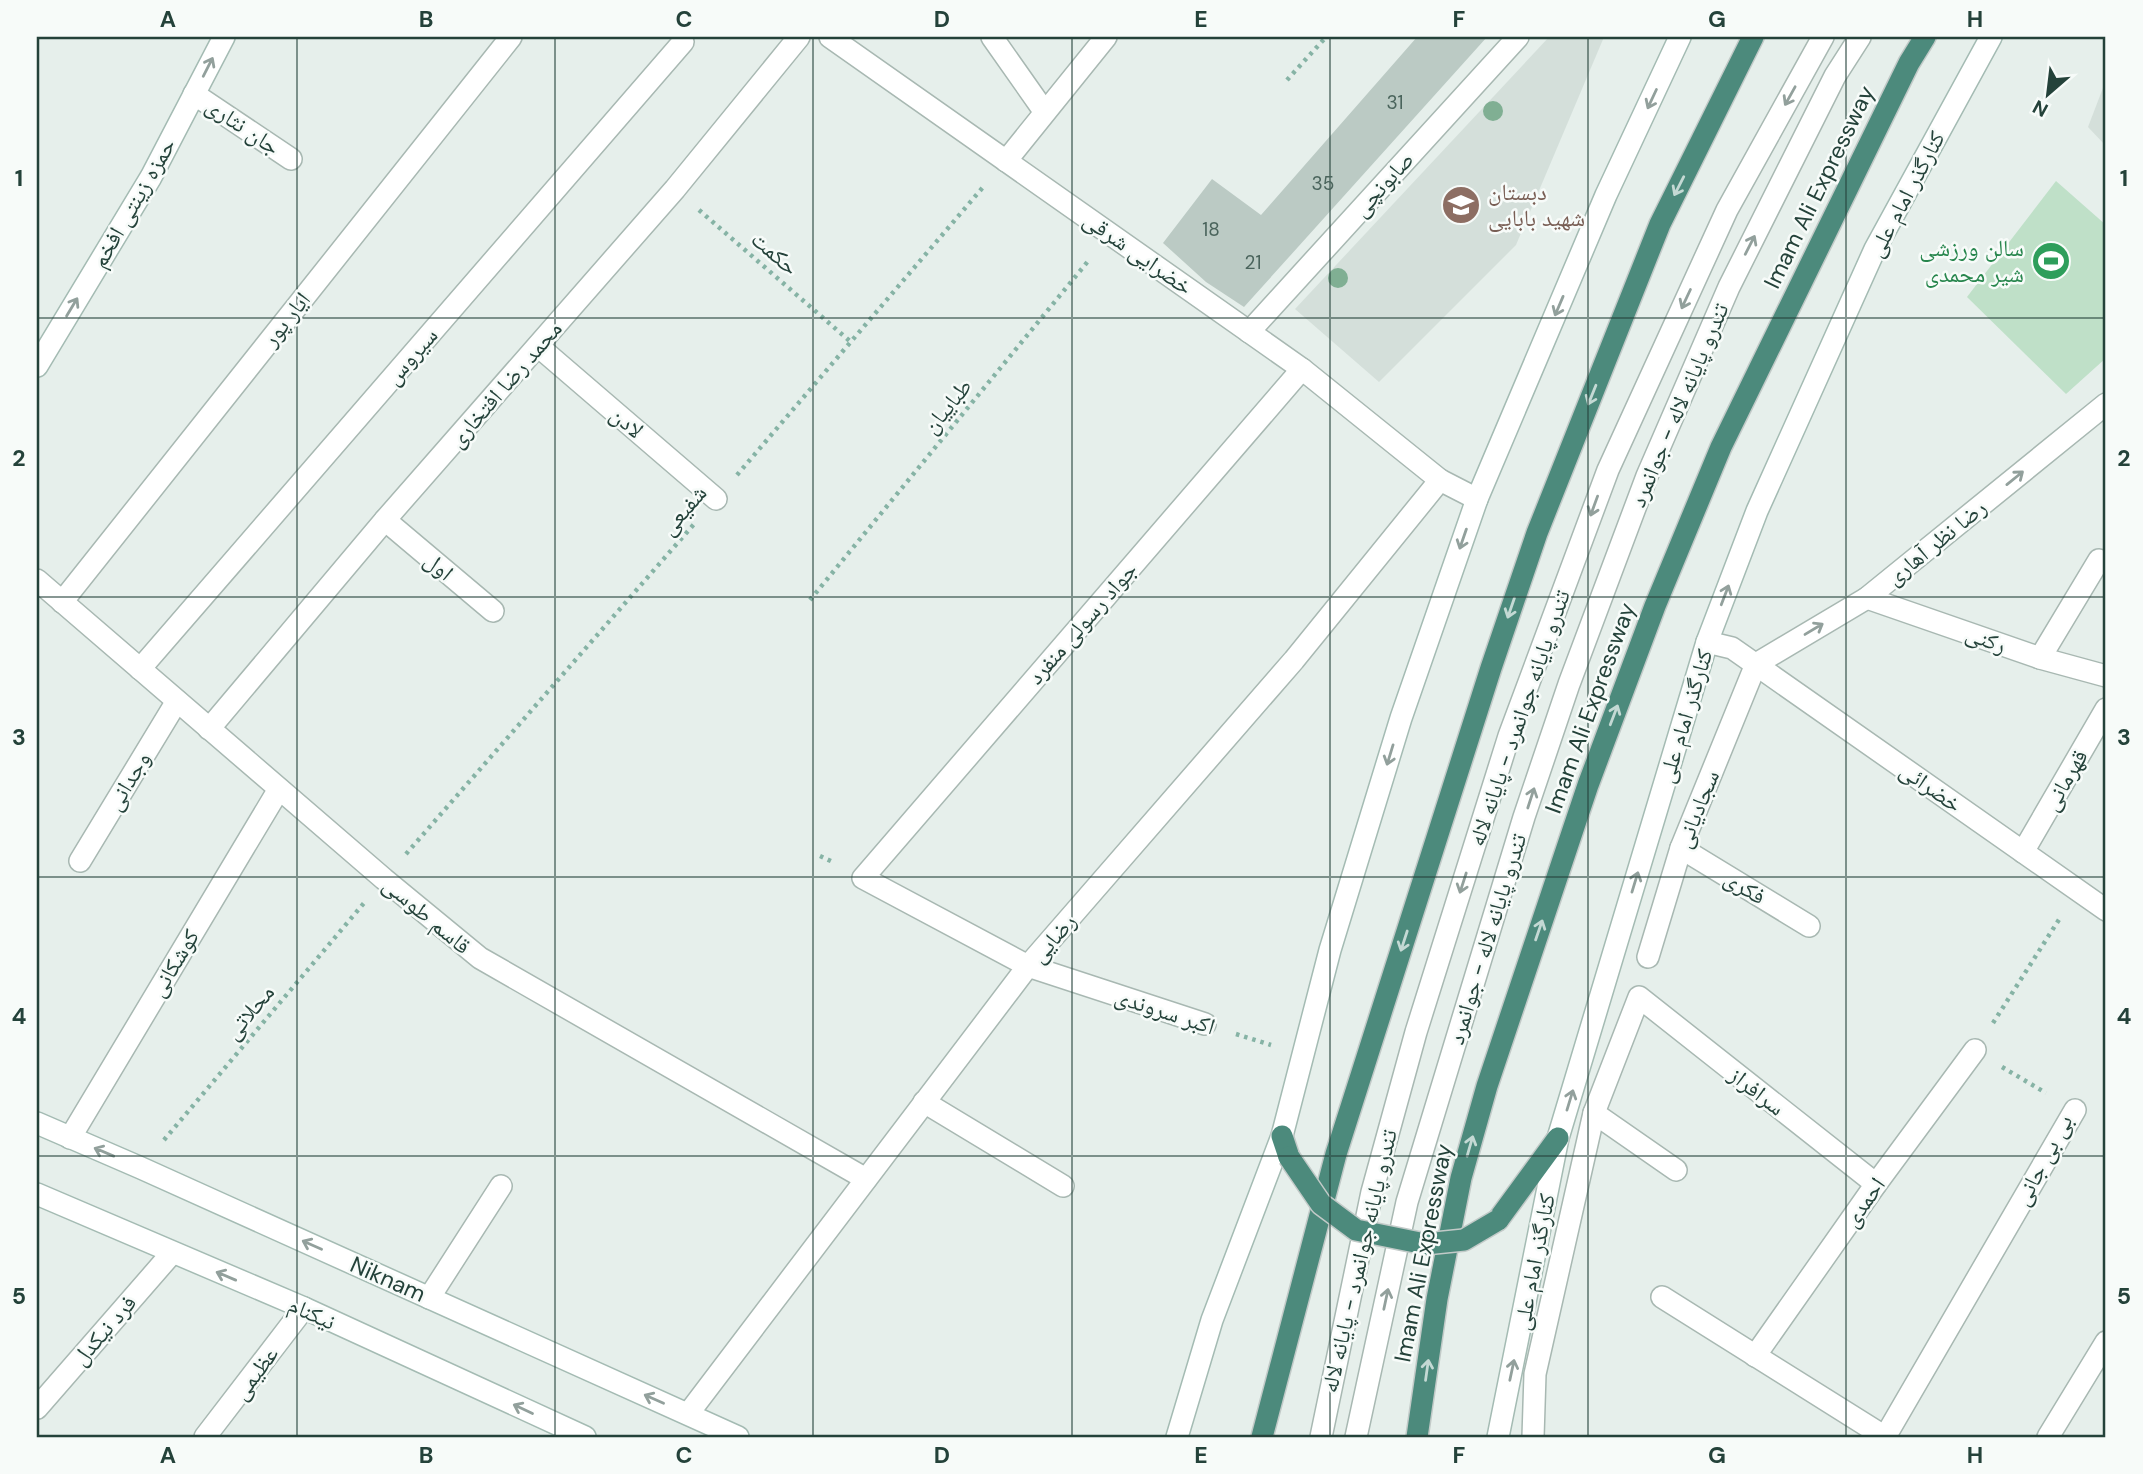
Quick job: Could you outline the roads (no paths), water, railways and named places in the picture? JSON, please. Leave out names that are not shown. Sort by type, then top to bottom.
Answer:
[{"type":"highway","points":[[1262,1437],[1336,1153],[1491,667],[1537,533],[1660,224],[1754,37]]},
{"type":"highway","name":"Imam Ali Expressway","points":[[1418,1437],[1437,1299],[1461,1178],[1487,1086],[1588,785],[1655,607],[1721,447],[1909,63],[1925,37]]},
{"type":"highway","points":[[1282,1136],[1289,1157],[1321,1204],[1356,1230],[1425,1244],[1464,1240],[1498,1220],[1558,1138]]},
{"type":"street","name":"حمزه زینتی افخم","points":[[37,366],[150,177],[224,37]]},
{"type":"street","name":"ایار پور","points":[[62,602],[511,37]]},
{"type":"street","name":"محمد رضا افتخاری","points":[[209,729],[385,520],[675,189],[799,37]]},
{"type":"street","name":"خضرایی شرقی","points":[[830,37],[1302,369],[1440,480],[1478,499]]},
{"type":"street","points":[[992,37],[1044,111]]},
{"type":"street","points":[[1006,161],[1105,37]]},
{"type":"street","name":"صابونچی","points":[[1248,332],[1518,37]]},
{"type":"street","points":[[1177,1437],[1212,1320],[1282,1136],[1330,950],[1401,718],[1478,499],[1606,195],[1681,37]]},
{"type":"street","name":"تندرو پایانه جوانمرد - پایانه لاله","points":[[1321,1437],[1372,1192],[1416,1032],[1509,736],[1608,470],[1727,211],[1823,37]]},
{"type":"street","name":"تندرو پایانه لاله - جوانمرد","points":[[1356,1437],[1407,1202],[1524,817],[1569,684],[1647,475],[1729,287],[1835,76],[1860,37]]},
{"type":"street","name":"کنارگذر امام علی","points":[[1499,1437],[1558,1138],[1707,642],[1757,511],[1875,248],[1991,37]]},
{"type":"street","name":"سیروس","points":[[140,669],[682,42]]},
{"type":"street","name":"جان نثاری","points":[[194,94],[291,159]]},
{"type":"street","name":"لادن","points":[[538,346],[716,499]]},
{"type":"street","name":"جواد رسولی منفرد","points":[[863,878],[1302,369]]},
{"type":"street","name":"رضا نظر آهاری","points":[[1756,664],[1867,598],[2106,404]]},
{"type":"street","name":"رضایی","points":[[688,1414],[1028,966],[1294,660],[1440,480]]},
{"type":"street","name":"اول","points":[[385,520],[493,611]]},
{"type":"street","points":[[2039,659],[2099,560]]},
{"type":"street","name":"قاسم طوسی","points":[[37,580],[384,879],[480,958],[866,1179]]},
{"type":"street","name":"رکنی","points":[[1867,598],[2039,659],[2106,676]]},
{"type":"street","name":"خضرائی","points":[[1707,642],[1732,648],[1756,664],[2106,910]]},
{"type":"street","name":"سجادیانی","points":[[1648,957],[1681,848],[1756,664]]},
{"type":"street","name":"وجدانی","points":[[79,861],[177,701]]},
{"type":"street","name":"قهرمانی","points":[[2023,852],[2106,709]]},
{"type":"street","name":"کوشکانی","points":[[70,1138],[279,789]]},
{"type":"street","name":"فکری","points":[[1681,848],[1809,926]]},
{"type":"street","name":"اکبر سروندی","points":[[863,878],[1028,966],[1205,1024]]},
{"type":"street","name":"سرافراز","points":[[1594,1113],[1639,998],[1876,1184]]},
{"type":"street","name":"احمدی","points":[[1755,1356],[1876,1184],[1975,1051]]},
{"type":"street","points":[[924,1102],[1063,1186]]},
{"type":"street","name":"بی بی جانی","points":[[1885,1437],[2074,1110]]},
{"type":"street","points":[[1533,1437],[1535,1374],[1594,1113],[1676,1170]]},
{"type":"street","name":"Niknam","points":[[37,1124],[141,1168],[738,1437]]},
{"type":"street","points":[[429,1297],[501,1186]]},
{"type":"street","name":"نیکنام","points":[[37,1194],[304,1308],[586,1437]]},
{"type":"street","name":"فرد نیکدل","points":[[37,1408],[172,1252]]},
{"type":"street","points":[[1662,1297],[1885,1437]]},
{"type":"street","name":"عظیمی","points":[[205,1437],[304,1308]]},
{"type":"street","points":[[2048,1437],[2106,1342]]},
{"type":"place","name":"دبستان شهید بابایی","points":[[1461,205]]},
{"type":"place","name":"سالن ورزشی شیر محمدی","points":[[2051,261]]}]
